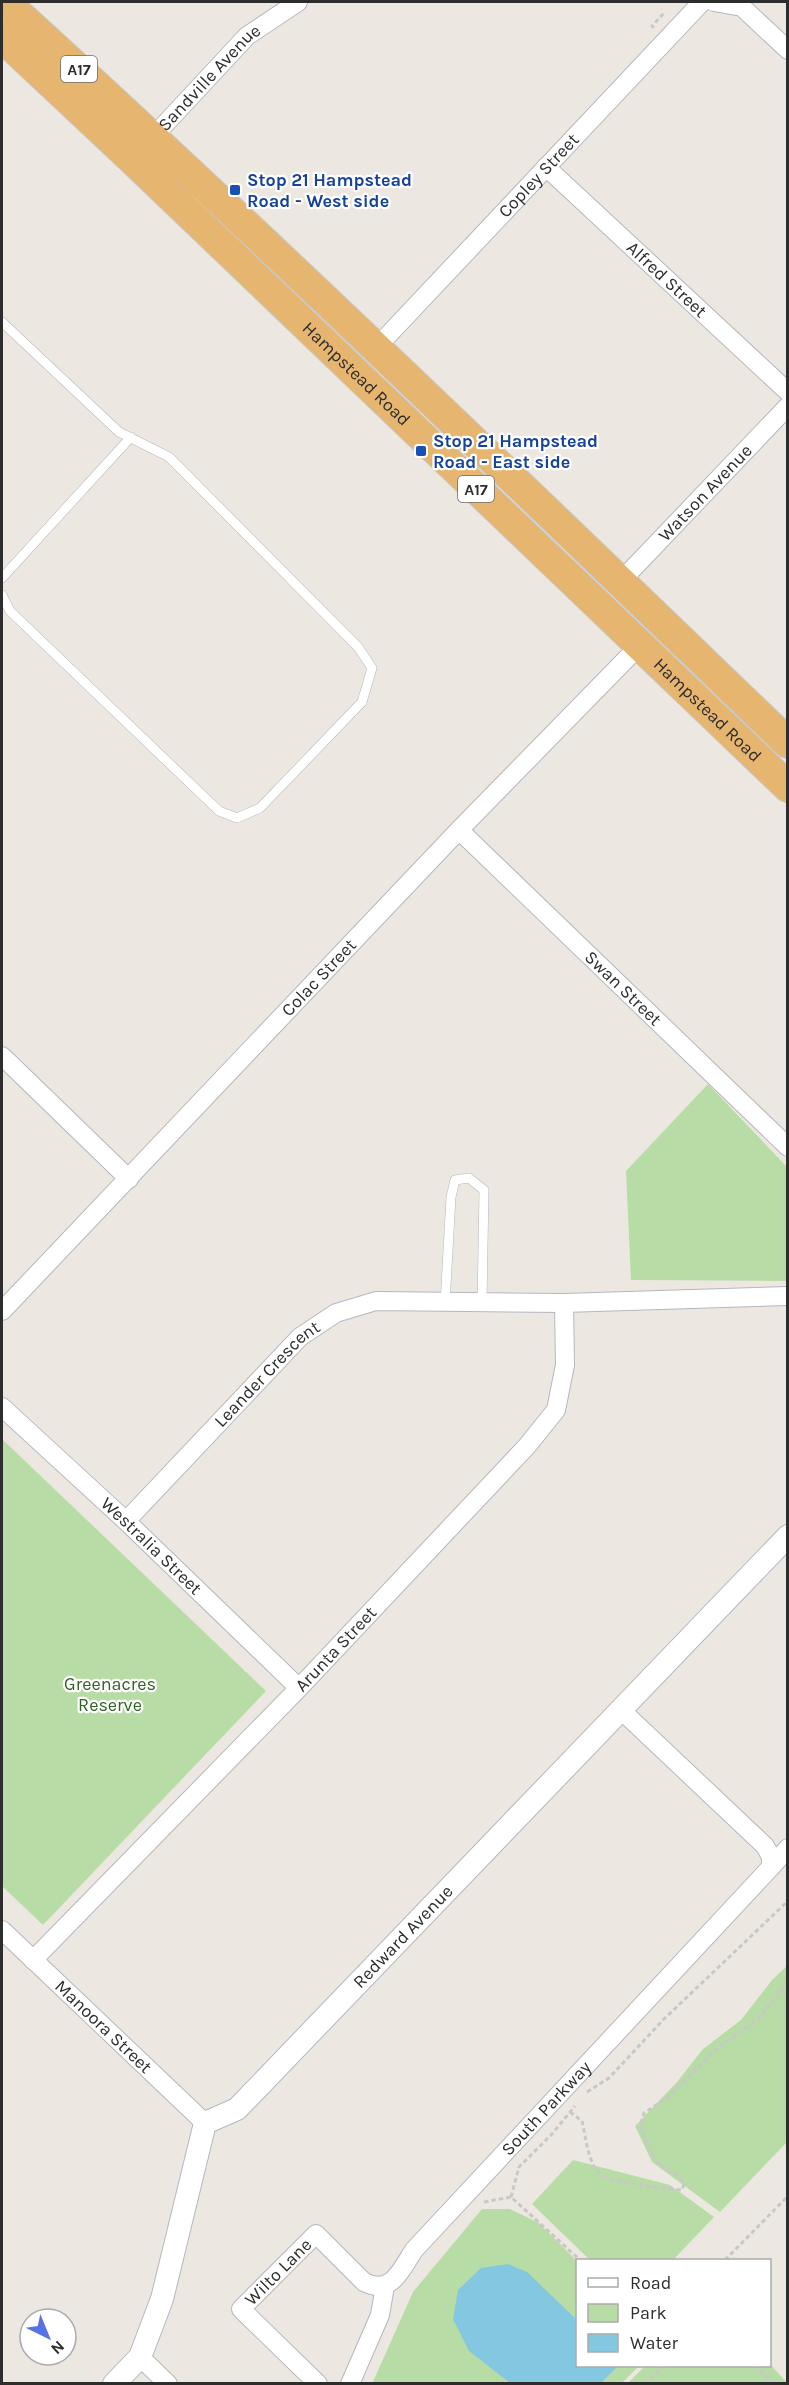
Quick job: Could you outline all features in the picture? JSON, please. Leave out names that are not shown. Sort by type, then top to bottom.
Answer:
[{"type":"highway","name":"Hampstead Road","points":[[5,2],[153,137],[376,348],[788,743]]},
{"type":"highway","name":"Hampstead Road","points":[[2,37],[132,158],[788,787]]},
{"type":"highway","points":[[132,158],[153,137]]},
{"type":"highway","points":[[354,373],[376,348]]},
{"type":"highway","points":[[598,605],[621,581]]},
{"type":"highway","points":[[640,645],[662,622]]},
{"type":"street","name":"Sandville Avenue","points":[[153,137],[248,36],[298,2]]},
{"type":"street","name":"Copley Street","points":[[376,348],[702,2]]},
{"type":"street","points":[[714,2],[742,7],[788,50]]},
{"type":"street","name":"Alfred Street","points":[[546,167],[788,392]]},
{"type":"street","name":"Watson Avenue","points":[[621,581],[788,406]]},
{"type":"street","name":"Colac Street","points":[[2,1311],[459,830],[640,645]]},
{"type":"street","name":"Swan Street","points":[[459,830],[788,1147]]},
{"type":"street","points":[[2,1056],[129,1179]]},
{"type":"street","name":"Leander Crescent","points":[[126,1521],[300,1337],[336,1313],[376,1301],[564,1303],[788,1296]]},
{"type":"street","name":"Arunta Street","points":[[33,1960],[299,1688],[527,1446],[556,1410],[565,1365],[564,1303]]},
{"type":"street","name":"Westralia Street","points":[[2,1407],[126,1521],[299,1688]]},
{"type":"street","name":"Redward Avenue","points":[[205,2123],[237,2109],[788,1536]]},
{"type":"street","points":[[620,1710],[765,1846],[771,1857],[771,1867]]},
{"type":"street","name":"South Parkway","points":[[385,2286],[397,2278],[414,2250],[788,1848]]},
{"type":"street","name":"Manoora Street","points":[[2,1930],[205,2123]]},
{"type":"street","points":[[114,2384],[140,2357],[162,2299],[205,2123]]},
{"type":"street","name":"Wilto Lane","points":[[318,2384],[241,2309],[316,2234],[364,2282],[373,2286],[385,2286]]},
{"type":"street","points":[[350,2384],[380,2315],[385,2286]]},
{"type":"street","points":[[140,2357],[168,2384]]},
{"type":"lane","points":[[2,322],[119,432],[169,457],[358,646],[372,668],[362,702],[260,808],[237,818],[219,811],[10,611],[2,595]]},
{"type":"lane","points":[[2,578],[131,437]]},
{"type":"lane","points":[[445,1303],[450,1197],[455,1180],[469,1178],[484,1190],[482,1303]]},
{"type":"path","points":[[585,2094],[609,2078],[663,2020],[788,1901]]},
{"type":"path","points":[[570,2112],[582,2121],[589,2151],[598,2173],[610,2180],[682,2190],[684,2184],[682,2177],[659,2163],[640,2127],[644,2113],[668,2097],[714,2051],[757,2020],[788,1982]]},
{"type":"path","points":[[511,2197],[519,2167],[580,2100]]},
{"type":"path","points":[[467,2194],[477,2204],[511,2197]]},
{"type":"path","points":[[726,2259],[788,2196]]},
{"type":"path","points":[[511,2197],[579,2259]]},
{"type":"path","points":[[645,2384],[662,2367]]},
{"type":"path","points":[[756,2367],[774,2384]]},
{"type":"green space","points":[[708,1084],[787,1167],[787,1281],[631,1280],[626,1171]]},
{"type":"green space","name":"Greenacres Reserve","points":[[2,1439],[266,1691],[43,1925],[2,1886]]},
{"type":"green space","points":[[787,1966],[787,2142],[720,2212],[652,2162],[635,2126],[677,2082],[703,2049],[741,2020],[772,1980]]},
{"type":"green space","points":[[573,2160],[670,2185],[714,2217],[674,2259],[589,2259],[532,2204]]},
{"type":"green space","points":[[482,2209],[510,2209],[539,2223],[576,2260],[576,2367],[638,2367],[622,2383],[372,2384],[413,2292]]},
{"type":"green space","points":[[771,2365],[787,2383],[628,2383],[644,2367],[771,2367]]},
{"type":"water","points":[[508,2264],[527,2272],[576,2319],[576,2367],[617,2367],[601,2383],[510,2383],[469,2351],[453,2319],[458,2290],[481,2268]]},
{"type":"place","name":"Stop 21 Hampstead Road - West side","points":[[235,190]]},
{"type":"place","name":"Stop 21 Hampstead Road - East side","points":[[421,451]]}]
